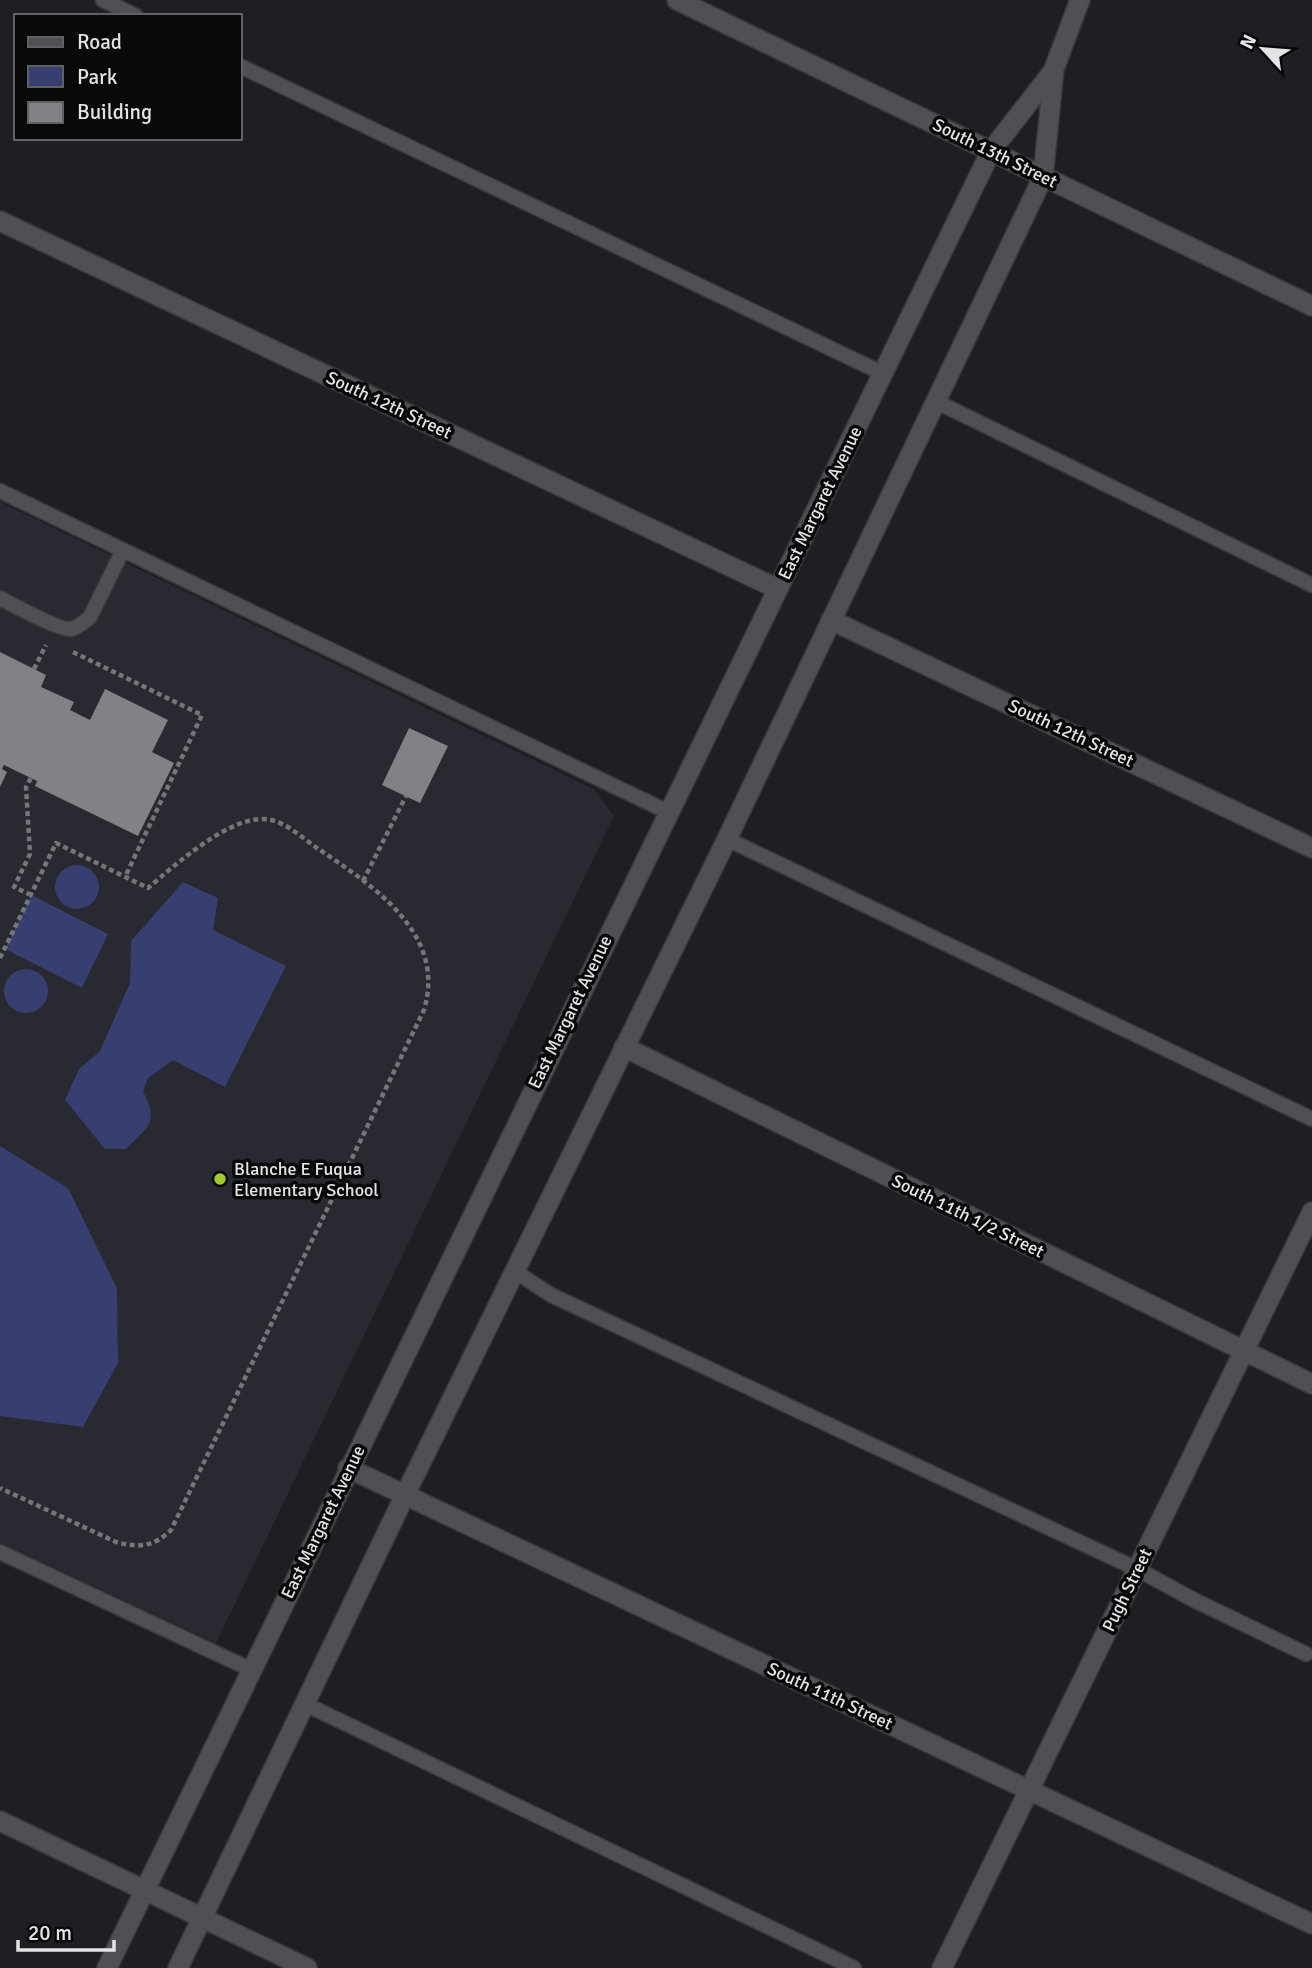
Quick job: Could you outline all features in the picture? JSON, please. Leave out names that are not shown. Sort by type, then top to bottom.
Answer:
[{"type":"street","name":"South 13th Street","points":[[677,0],[1312,306]]},
{"type":"street","name":"East Margaret Avenue","points":[[178,1968],[405,1495],[726,839],[1043,177],[1054,69],[1080,0]]},
{"type":"street","name":"East Margaret Avenue","points":[[107,1968],[991,151],[1054,69]]},
{"type":"street","name":"South 12th Street","points":[[0,222],[778,589]]},
{"type":"street","name":"South 12th Street","points":[[831,620],[1312,848]]},
{"type":"street","name":"South 11th 1/2 Street","points":[[624,1047],[1312,1384]]},
{"type":"street","name":"Pugh Street","points":[[942,1968],[1312,1212]]},
{"type":"street","name":"South 11th Street","points":[[348,1468],[1312,1924]]},
{"type":"street","points":[[0,1821],[307,1968]]},
{"type":"lane","points":[[103,0],[132,14]]},
{"type":"lane","points":[[242,66],[882,373]]},
{"type":"lane","points":[[937,402],[1312,585]]},
{"type":"lane","points":[[0,491],[668,813]]},
{"type":"lane","points":[[0,598],[71,629],[90,617],[123,551]]},
{"type":"lane","points":[[726,839],[1312,1119]]},
{"type":"lane","points":[[516,1272],[551,1295],[1137,1569],[1184,1595],[1306,1654]]},
{"type":"lane","points":[[0,1552],[252,1670]]},
{"type":"lane","points":[[304,1704],[854,1968]]},
{"type":"path","points":[[34,669],[48,640]]},
{"type":"path","points":[[72,652],[202,715],[124,877]]},
{"type":"path","points":[[31,778],[26,787],[30,854],[14,887],[31,895]]},
{"type":"path","points":[[363,881],[406,796]]},
{"type":"path","points":[[0,958],[56,843],[148,888],[201,844],[238,826],[256,819],[265,819],[278,822],[293,831],[393,906],[419,940],[427,960],[429,977],[424,1010],[171,1530],[161,1540],[147,1546],[131,1546],[116,1542],[0,1488]]},
{"type":"shaded area","name":"Blanche E Fuqua Elementary School","points":[[0,502],[594,789],[614,816],[216,1643],[0,1542]]},
{"type":"green space","points":[[77,865],[86,866],[93,871],[98,878],[98,896],[93,903],[86,908],[77,909],[68,908],[61,903],[56,896],[55,887],[56,878],[61,871],[68,866]]},
{"type":"green space","points":[[183,882],[218,898],[213,930],[286,966],[225,1087],[173,1060],[148,1078],[143,1091],[151,1117],[146,1129],[126,1149],[105,1149],[65,1100],[79,1069],[100,1051],[130,983],[131,941]]},
{"type":"green space","points":[[31,895],[108,934],[82,988],[5,949]]},
{"type":"green space","points":[[26,969],[42,975],[48,991],[42,1007],[26,1013],[10,1007],[4,991],[10,975]]},
{"type":"green space","points":[[0,1146],[68,1188],[117,1288],[118,1363],[83,1427],[0,1416]]},
{"type":"building","points":[[0,652],[46,675],[41,687],[74,702],[70,710],[90,720],[105,689],[168,720],[152,752],[174,763],[138,836],[35,786],[37,781],[4,765],[2,769],[7,772],[0,787]]},
{"type":"building","points":[[409,728],[448,746],[420,803],[382,785]]},
{"type":"place","name":"Blanche E Fuqua Elementary School","points":[[220,1179]]}]
